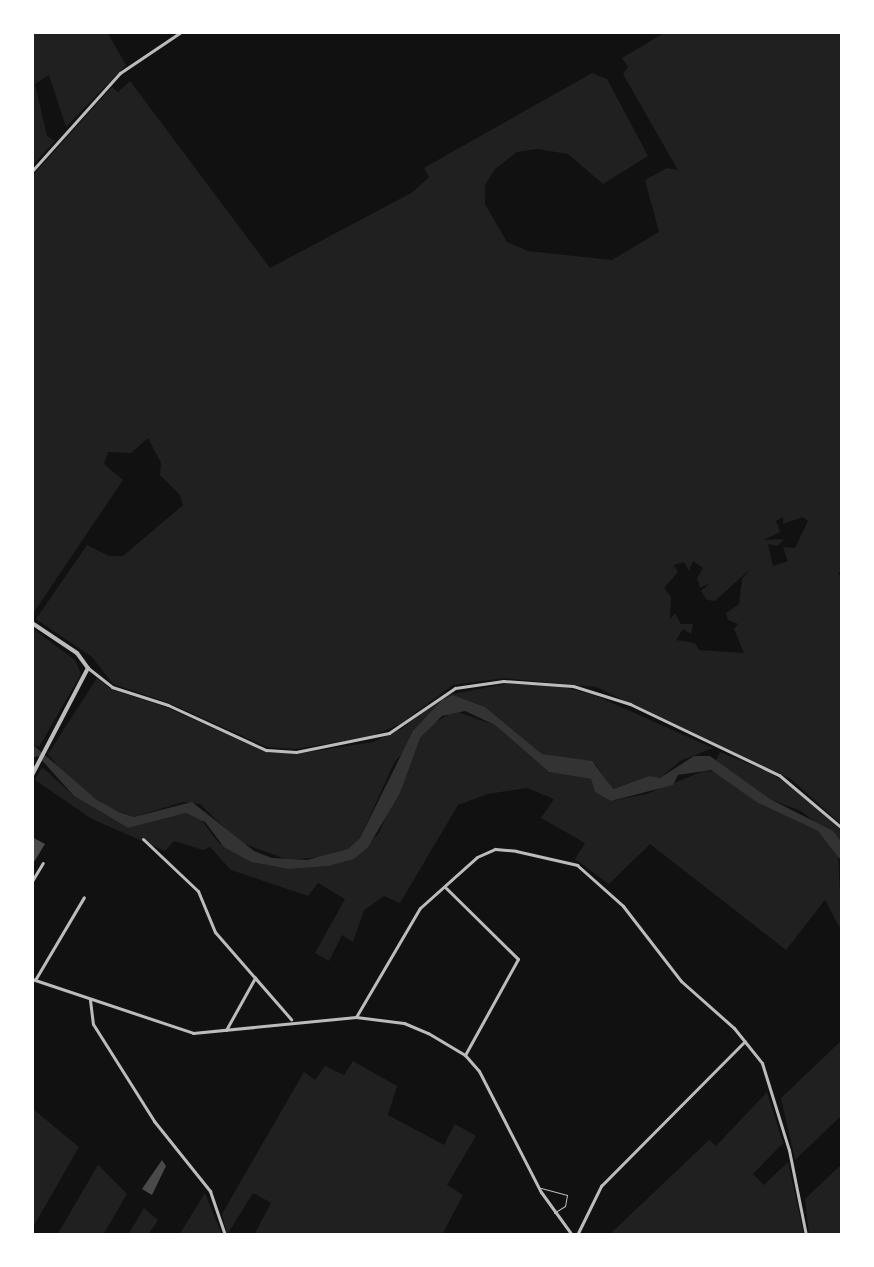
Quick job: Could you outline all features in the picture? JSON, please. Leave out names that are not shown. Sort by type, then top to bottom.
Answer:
[{"type":"street","points":[[32,171],[120,73],[181,32]]},
{"type":"street","points":[[32,623],[77,653],[88,668],[112,687],[168,705],[266,750],[296,752],[372,740],[402,726],[455,688],[503,681],[573,686],[630,704],[779,775],[842,828]]},
{"type":"street","points":[[32,774],[88,668]]},
{"type":"street","points":[[143,839],[198,891],[215,932],[292,1020]]},
{"type":"street","points":[[356,1017],[420,908],[446,888],[477,857],[495,849],[555,856],[577,865],[607,889],[681,981],[745,1041],[769,1077],[806,1235]]},
{"type":"street","points":[[32,881],[43,863]]},
{"type":"street","points":[[446,888],[518,959],[465,1055]]},
{"type":"street","points":[[84,897],[34,980],[173,1030],[226,1030],[292,1020],[356,1017],[404,1023],[465,1055],[479,1071],[539,1188],[572,1235]]},
{"type":"street","points":[[226,1030],[255,978]]},
{"type":"street","points":[[90,1000],[93,1024],[154,1121],[210,1191],[225,1235]]},
{"type":"street","points":[[577,1235],[601,1186],[745,1041]]},
{"type":"lane","points":[[539,1188],[567,1195],[567,1204],[554,1213]]},
{"type":"shaded area","points":[[32,32],[107,32],[126,65],[66,127],[49,75],[35,84],[47,136],[55,141],[32,166]]},
{"type":"shaded area","points":[[666,32],[842,32],[842,571],[838,573],[842,578],[842,825],[791,779],[596,687],[504,678],[453,685],[400,724],[372,736],[296,749],[267,747],[169,703],[113,684],[92,657],[36,619],[87,545],[109,556],[123,556],[183,505],[180,495],[160,475],[161,463],[148,438],[131,453],[108,452],[104,464],[123,480],[32,615],[32,176],[112,87],[118,92],[130,81],[270,268],[413,192],[429,177],[424,168],[592,73],[607,79],[648,156],[603,184],[568,154],[537,149],[517,152],[495,169],[485,185],[485,204],[507,242],[528,251],[612,260],[659,232],[645,180],[667,168],[678,170],[623,74],[628,67],[622,58]],"holes":[[[783,517],[783,524],[803,517],[808,521],[795,548],[783,547],[788,561],[773,566],[768,544],[777,546],[785,539],[763,540],[780,532],[776,521]],[[693,561],[703,568],[697,578],[700,588],[710,583],[701,591],[707,600],[715,601],[750,569],[742,579],[739,604],[726,613],[728,620],[738,624],[734,629],[744,653],[699,650],[695,643],[676,640],[683,629],[691,634],[693,624],[681,624],[675,613],[670,619],[671,597],[664,588],[678,572],[674,565],[684,562],[689,571]]]},
{"type":"shaded area","points":[[32,628],[75,660],[81,674],[39,747],[32,744]]},
{"type":"shaded area","points":[[97,678],[111,689],[168,708],[266,752],[296,754],[373,742],[403,728],[442,696],[505,684],[558,686],[594,695],[713,748],[680,761],[660,778],[649,776],[612,789],[596,765],[542,754],[485,707],[453,695],[394,763],[360,838],[348,849],[323,857],[289,860],[239,842],[200,804],[183,802],[134,817],[105,806],[63,773],[48,754]]},
{"type":"shaded area","points":[[453,695],[485,707],[542,754],[592,761],[613,789],[649,776],[660,778],[694,756],[710,756],[770,799],[833,831],[842,843],[842,862],[818,831],[758,803],[711,770],[678,775],[673,785],[611,801],[595,792],[591,779],[549,772],[495,725],[465,711],[442,716],[420,738],[400,793],[368,847],[354,859],[329,866],[288,869],[251,862],[224,847],[205,822],[186,813],[128,828],[74,796],[38,756],[32,758],[32,744],[97,800],[119,812],[134,817],[192,802],[254,851],[272,858],[307,860],[348,849],[360,838],[413,731],[442,700]]},
{"type":"shaded area","points":[[455,711],[495,725],[549,772],[591,779],[595,792],[611,801],[646,794],[704,771],[716,772],[758,803],[818,831],[838,854],[842,932],[825,900],[786,950],[650,844],[609,884],[575,859],[585,843],[541,818],[554,799],[527,788],[488,794],[458,805],[400,903],[384,896],[364,910],[353,942],[342,935],[329,961],[315,953],[345,899],[318,883],[308,896],[231,870],[210,847],[203,850],[174,841],[165,851],[92,819],[35,780],[42,767],[74,796],[128,828],[186,813],[199,817],[218,842],[251,862],[288,869],[329,866],[354,859],[379,833],[420,738],[434,723]]},
{"type":"shaded area","points":[[720,752],[769,772],[809,799],[842,832],[842,843],[801,811],[770,799],[728,770],[716,761]]},
{"type":"shaded area","points":[[842,1040],[842,1115],[795,1160],[781,1098]]},
{"type":"shaded area","points":[[353,1061],[397,1086],[388,1115],[444,1145],[455,1124],[476,1136],[447,1185],[463,1195],[442,1235],[254,1235],[271,1203],[253,1193],[227,1235],[222,1214],[304,1072],[315,1080],[325,1066],[344,1075]]},
{"type":"shaded area","points":[[767,1092],[783,1143],[753,1174],[764,1185],[788,1162],[804,1235],[609,1235],[709,1140],[716,1146]]},
{"type":"shaded area","points":[[32,1111],[79,1147],[32,1229]]},
{"type":"shaded area","points":[[842,1164],[842,1235],[809,1235],[805,1199]]},
{"type":"shaded area","points":[[98,1165],[127,1194],[103,1235],[57,1235]]},
{"type":"shaded area","points":[[205,1193],[222,1235],[179,1235]]},
{"type":"shaded area","points":[[144,1208],[158,1220],[148,1235],[128,1235]]},
{"type":"building","points":[[32,837],[45,844],[34,862],[32,861]]},
{"type":"building","points":[[162,1160],[166,1166],[152,1195],[142,1189]]}]
